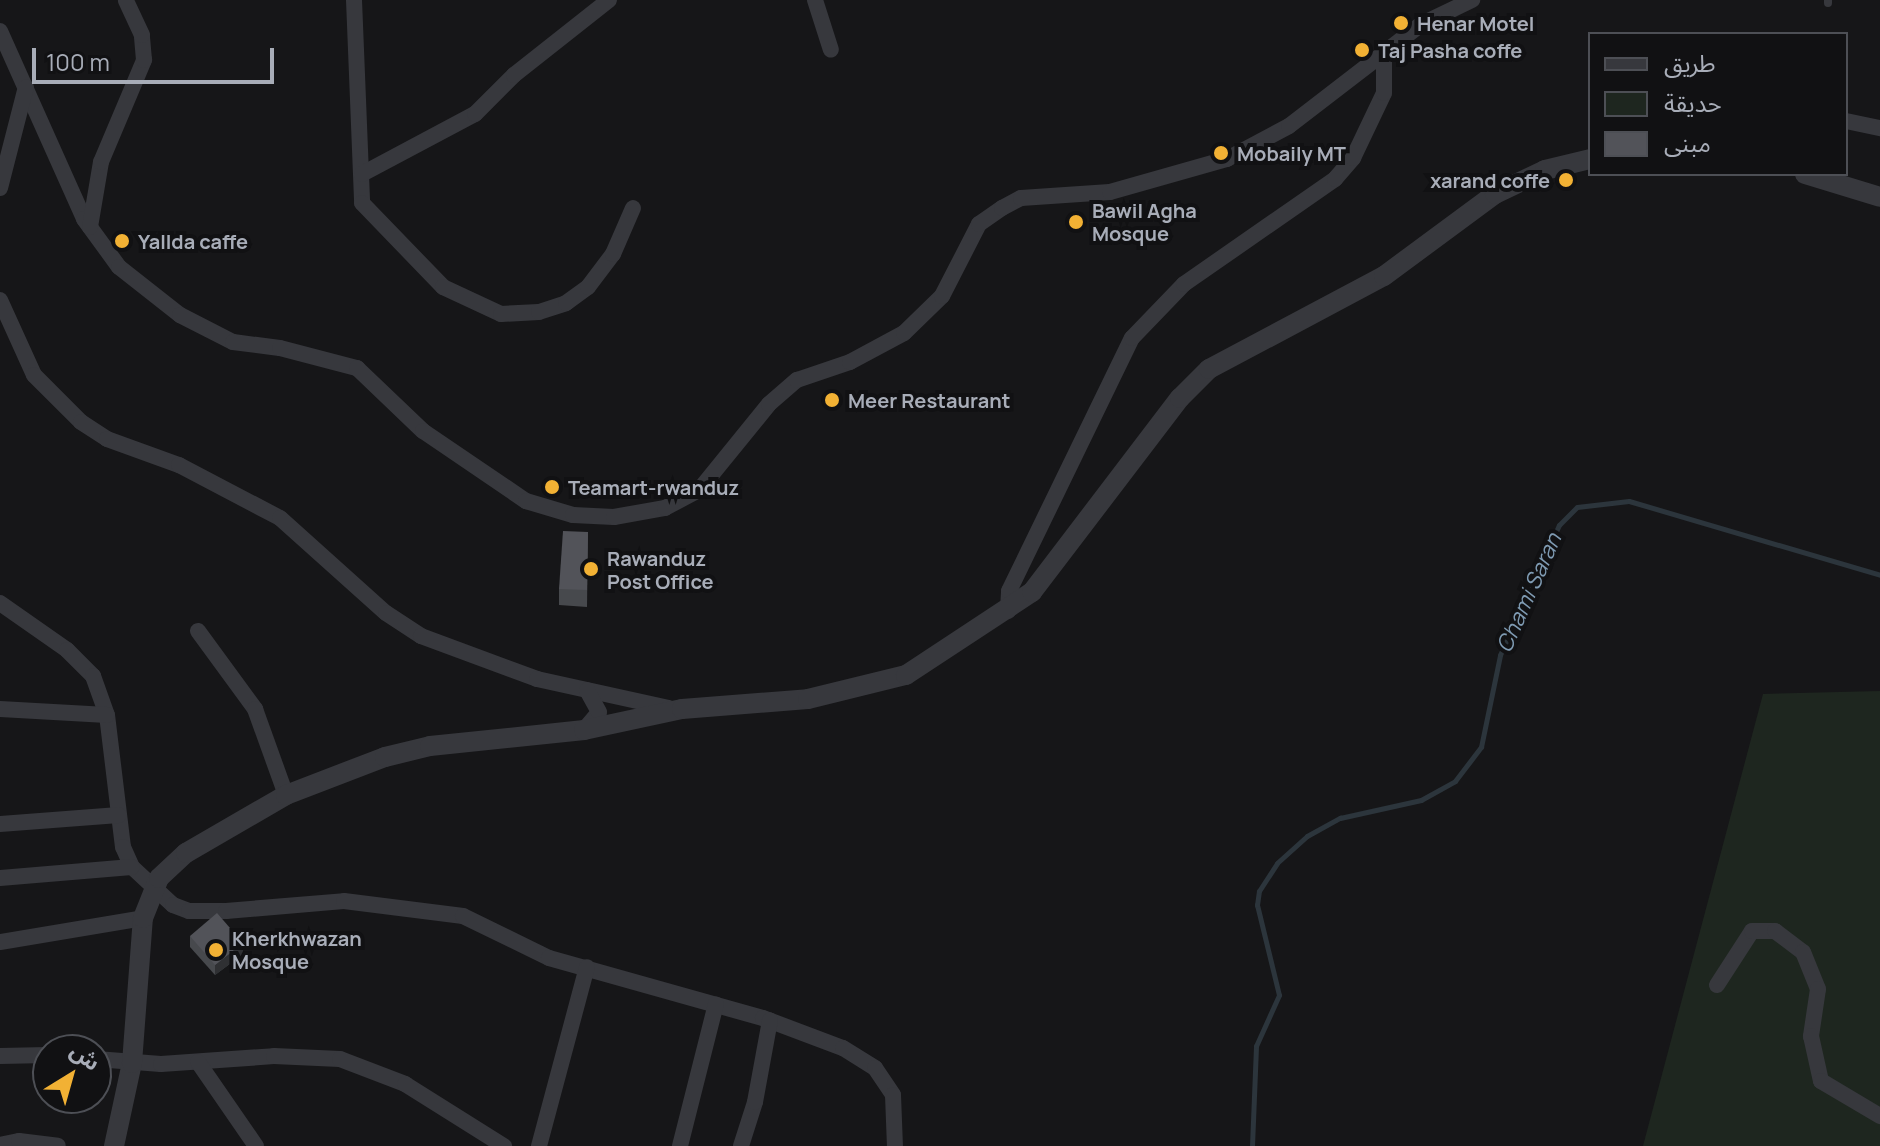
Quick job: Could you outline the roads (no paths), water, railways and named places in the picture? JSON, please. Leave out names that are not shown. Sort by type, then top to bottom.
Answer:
[{"type":"street","points":[[90,227],[101,162],[144,60],[142,35],[126,0]]},
{"type":"street","points":[[354,0],[362,203],[415,262],[443,287],[501,314],[539,312],[566,303],[588,287],[613,254],[633,208]]},
{"type":"street","points":[[362,174],[475,114],[514,75],[609,0]]},
{"type":"street","points":[[815,0],[831,50]]},
{"type":"street","points":[[2,41],[90,227],[119,267],[180,315],[233,342],[280,348],[357,368],[423,431],[526,501],[573,515],[614,517],[665,508],[700,489],[725,464],[769,404],[797,380],[850,362],[904,333],[942,296],[979,224],[1002,208],[1021,198],[1123,189],[1227,159],[1289,126],[1420,25],[1472,0]]},
{"type":"street","points":[[1008,611],[1009,591],[1132,338],[1184,284],[1335,179],[1353,158],[1384,93],[1384,54]]},
{"type":"street","points":[[0,188],[26,87]]},
{"type":"street","points":[[1848,121],[1880,128]]},
{"type":"street","points":[[114,1146],[132,1063],[143,918],[153,890],[186,853],[286,795],[385,757],[430,746],[584,730],[682,709],[808,699],[864,689],[906,675],[1008,611],[1061,557],[1180,398],[1209,369],[1384,276],[1495,194],[1586,157]]},
{"type":"street","points":[[1812,176],[1880,197]]},
{"type":"street","points":[[0,300],[34,375],[81,422],[107,439],[179,465],[280,518],[386,613],[421,636],[498,668],[682,709]]},
{"type":"street","points":[[1,606],[67,650],[93,676],[107,715],[119,815],[132,867],[153,890],[189,911],[344,901],[463,916],[549,958],[770,1020],[843,1048],[875,1068],[893,1095],[895,1146]]},
{"type":"street","points":[[198,631],[255,709],[286,795]]},
{"type":"street","points":[[584,730],[599,712],[587,690]]},
{"type":"street","points":[[0,709],[107,715]]},
{"type":"street","points":[[0,824],[119,815]]},
{"type":"street","points":[[0,878],[132,867]]},
{"type":"street","points":[[0,942],[143,918]]},
{"type":"street","points":[[1717,985],[1752,931],[1775,931],[1803,952],[1818,989],[1811,1036],[1821,1081],[1880,1116]]},
{"type":"street","points":[[539,1146],[587,967]]},
{"type":"street","points":[[680,1146],[716,1004]]},
{"type":"street","points":[[741,1146],[755,1102],[770,1020]]},
{"type":"street","points":[[0,1056],[32,1055]]},
{"type":"street","points":[[112,1061],[198,1062],[274,1056],[340,1059],[405,1084],[502,1146]]},
{"type":"street","points":[[198,1062],[256,1146]]},
{"type":"street","points":[[0,1145],[19,1141],[58,1146]]},
{"type":"waterway","name":"Chami Saran","points":[[1252,1146],[1256,1046],[1279,995],[1257,905],[1259,891],[1277,863],[1307,836],[1340,818],[1421,800],[1455,781],[1481,747],[1500,655],[1559,525],[1577,507],[1629,501],[1880,575]]},
{"type":"place","name":"Henar Motel","points":[[1401,23]]},
{"type":"place","name":"Taj Pasha coffe","points":[[1362,50]]},
{"type":"place","name":"Mobaily MT","points":[[1221,153]]},
{"type":"place","name":"xarand coffe","points":[[1566,180]]},
{"type":"place","name":"Bawil Agha Mosque","points":[[1076,222]]},
{"type":"place","name":"Yallda caffe","points":[[122,241]]},
{"type":"place","name":"Meer Restaurant","points":[[832,400]]},
{"type":"place","name":"Teamart-rwanduz","points":[[552,487]]},
{"type":"place","name":"Rawanduz Post Office","points":[[591,569]]},
{"type":"place","name":"Kherkhwazan Mosque","points":[[216,950]]}]
